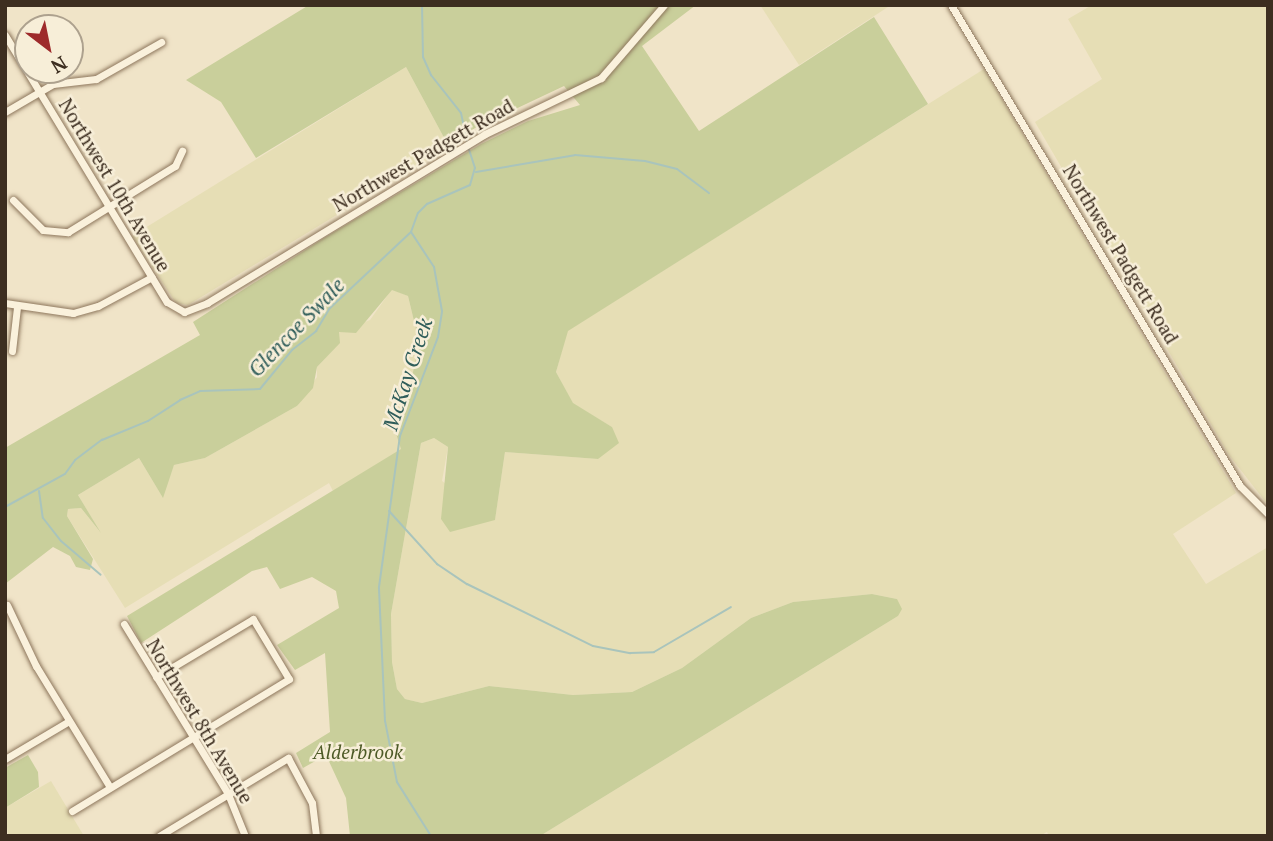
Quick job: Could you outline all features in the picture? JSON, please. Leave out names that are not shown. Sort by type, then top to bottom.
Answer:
[{"type":"street","name":"Northwest Padgett Road","points":[[180,311],[207,303],[436,163],[533,110],[607,74],[664,5]]},
{"type":"street","name":"Northwest Padgett Road","points":[[951,5],[1240,486],[1268,514]]},
{"type":"street","name":"Northwest 10th Avenue","points":[[5,36],[152,277],[170,305],[180,311]]},
{"type":"street","points":[[5,112],[64,81],[96,79],[161,41]]},
{"type":"street","points":[[13,200],[33,223],[55,233],[77,228],[178,164],[182,151]]},
{"type":"street","points":[[5,303],[17,307],[73,313],[98,306],[152,277]]},
{"type":"street","points":[[12,351],[17,307]]},
{"type":"street","points":[[7,606],[69,721],[110,787]]},
{"type":"street","points":[[72,811],[289,679],[253,619],[156,677]]},
{"type":"street","name":"Northwest 8th Avenue","points":[[124,624],[228,794],[245,836]]},
{"type":"street","points":[[5,760],[69,721]]},
{"type":"street","points":[[159,836],[288,758],[309,793],[316,836]]},
{"type":"shaded area","points":[[760,5],[891,5],[799,65]]},
{"type":"shaded area","points":[[1092,5],[1268,5],[1268,505],[1229,455],[1035,122],[1102,79],[1068,19]]},
{"type":"shaded area","points":[[406,67],[449,147],[188,305],[176,303],[132,236]]},
{"type":"shaded area","points":[[984,69],[1236,493],[1173,534],[1206,584],[1268,547],[1268,836],[1049,836],[1047,832],[1040,836],[540,836],[898,616],[897,599],[872,594],[793,602],[751,618],[682,668],[632,692],[573,695],[489,686],[422,703],[405,699],[397,689],[392,662],[391,614],[421,443],[434,438],[448,447],[442,481],[495,519],[505,452],[598,459],[612,427],[573,404],[556,372],[567,331]]},
{"type":"shaded area","points":[[392,289],[408,296],[419,342],[407,402],[394,427],[402,449],[333,491],[329,483],[125,608],[67,516],[68,509],[81,508],[100,532],[78,495],[139,458],[162,496],[174,465],[205,458],[297,406],[317,377],[317,367],[332,351],[339,332],[370,320]]},
{"type":"shaded area","points":[[51,781],[84,836],[8,836],[5,808]]},
{"type":"green space","name":"Alderbrook","points":[[309,5],[696,5],[642,46],[699,131],[874,17],[928,104],[568,331],[556,372],[573,403],[612,427],[619,443],[598,459],[505,452],[495,520],[450,532],[441,519],[448,447],[434,438],[421,443],[391,614],[392,662],[397,689],[405,699],[422,703],[489,686],[573,695],[632,692],[682,668],[751,618],[793,602],[872,594],[897,599],[902,609],[898,616],[540,836],[350,836],[346,798],[326,755],[303,768],[296,753],[330,732],[325,653],[295,670],[277,645],[339,608],[336,591],[312,577],[280,589],[267,567],[252,571],[141,643],[127,616],[401,449],[394,427],[407,402],[419,342],[408,296],[392,290],[356,333],[339,332],[340,343],[317,367],[313,388],[297,406],[205,458],[174,465],[163,498],[139,458],[78,495],[101,533],[81,508],[68,509],[67,516],[93,559],[90,570],[76,567],[70,556],[53,547],[5,584],[5,448],[200,335],[193,322],[324,238],[481,144],[528,121],[580,105],[564,86],[475,128],[449,147],[406,67],[256,158],[221,102],[186,80]]},
{"type":"green space","points":[[28,755],[38,772],[39,787],[5,808],[5,768]]},
{"type":"waterway","name":"McKay Creek","points":[[422,5],[423,57],[431,75],[461,113],[467,142]]},
{"type":"waterway","name":"McKay Creek","points":[[431,836],[397,782],[385,721],[379,587],[400,436],[438,337],[442,311],[434,267],[411,232],[418,213],[427,204],[470,185],[475,168],[468,147]]},
{"type":"waterway","points":[[476,172],[575,155],[645,161],[677,169],[709,193]]},
{"type":"waterway","name":"Glencoe Swale","points":[[5,507],[65,474],[75,460],[102,440],[148,421],[180,400],[200,391],[260,389],[292,350],[316,331],[329,309],[410,233]]},
{"type":"waterway","points":[[39,491],[43,518],[61,541],[101,575]]},
{"type":"waterway","points":[[389,511],[437,564],[467,584],[593,646],[630,653],[654,652],[731,607]]}]
